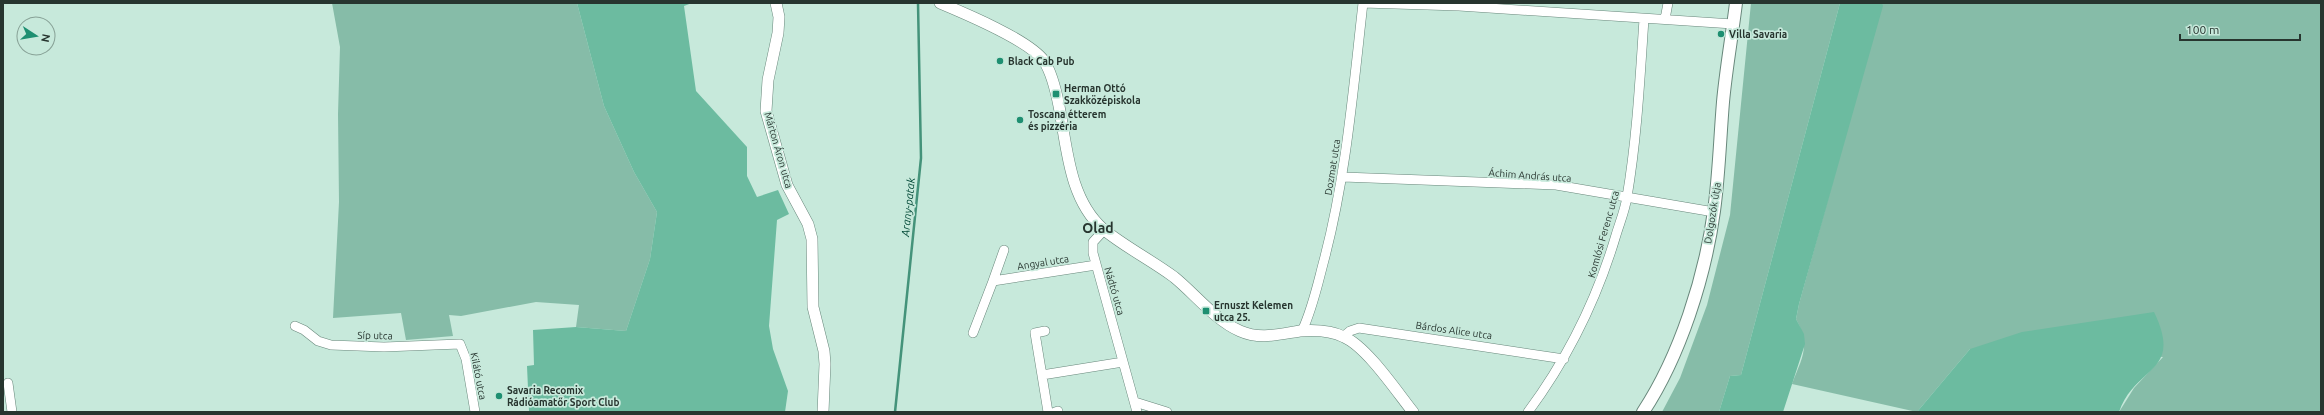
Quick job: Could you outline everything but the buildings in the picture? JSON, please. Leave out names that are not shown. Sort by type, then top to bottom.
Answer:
[{"type":"main road","name":"Dolgozók útja","points":[[1643,412],[1667,368],[1684,327],[1706,252],[1714,212],[1724,100],[1736,3]]},
{"type":"street","name":"Márton Áron utca","points":[[776,3],[779,17],[778,32],[768,80],[766,111],[787,185],[808,224],[812,239],[813,307],[824,351],[825,364],[823,412]]},
{"type":"street","points":[[940,3],[963,13],[1026,46],[1044,62],[1055,88],[1078,194],[1092,218],[1104,230],[1174,277],[1228,325],[1252,335],[1280,335],[1302,331],[1326,332],[1344,336],[1367,355],[1413,412]]},
{"type":"street","points":[[1363,3],[1459,4],[1644,19],[1733,24]]},
{"type":"street","name":"Dozmat utca","points":[[1302,331],[1309,318],[1328,247],[1343,177],[1363,3]]},
{"type":"street","points":[[1665,20],[1668,3]]},
{"type":"street","name":"Komlósi Ferenc utca","points":[[1528,412],[1564,359],[1600,285],[1627,197],[1636,124],[1644,19]]},
{"type":"street","name":"Áchim András utca","points":[[1343,177],[1556,185],[1714,212]]},
{"type":"street","name":"Nádtó utca","points":[[1104,230],[1093,242],[1096,264],[1137,412]]},
{"type":"street","points":[[973,333],[1004,250]]},
{"type":"street","name":"Angyal utca","points":[[993,281],[1096,264]]},
{"type":"street","name":"Síp utca","points":[[295,326],[304,330],[318,341],[332,345],[384,347],[460,344]]},
{"type":"street","name":"Bárdos Alice utca","points":[[1344,336],[1350,331],[1359,328],[1564,359]]},
{"type":"street","points":[[1045,332],[1035,333],[1048,412]]},
{"type":"street","name":"Kilátó utca","points":[[460,344],[466,359],[475,412]]},
{"type":"street","points":[[1042,374],[1124,362]]},
{"type":"street","points":[[8,383],[12,412]]},
{"type":"street","points":[[1135,402],[1168,412]]},
{"type":"green space","points":[[332,3],[577,3],[604,106],[634,172],[657,212],[650,259],[626,331],[576,327],[579,305],[536,302],[461,316],[449,315],[453,336],[406,340],[401,313],[333,318],[339,202],[338,114],[340,47]]},
{"type":"green space","points":[[577,3],[692,3],[684,6],[696,91],[747,147],[747,176],[757,197],[778,190],[789,214],[777,220],[769,326],[773,349],[788,391],[785,412],[525,412],[529,411],[527,366],[534,365],[533,330],[576,327],[626,331],[650,259],[657,212],[634,172],[604,106]]},
{"type":"green space","points":[[1751,3],[1840,3],[1741,375],[1730,376],[1719,412],[1662,412],[1680,378],[1707,305],[1730,215]]},
{"type":"green space","points":[[1840,3],[1882,3],[1883,6],[1799,304],[1796,319],[1804,334],[1805,344],[1783,412],[1719,412],[1730,376],[1741,375]]},
{"type":"green space","points":[[1882,3],[2321,3],[2321,412],[2119,412],[2134,388],[2163,357],[1970,349],[1917,412],[1792,384],[1802,359],[1804,345],[1801,329],[1796,319],[1799,304]]},
{"type":"green space","points":[[2154,312],[2162,332],[2163,347],[2160,358],[2154,368],[2135,385],[2126,397],[2119,412],[1917,412],[1970,349],[2022,332]]},
{"type":"waterway","name":"Arany-patak","points":[[895,412],[921,158],[918,3]]},
{"type":"place","name":"Villa Savaria","points":[[1721,34]]},
{"type":"place","name":"Black Cab Pub","points":[[1000,61]]},
{"type":"place","name":"Herman Ottó Szakközépiskola","points":[[1056,94]]},
{"type":"place","name":"Toscana étterem és pizzéria","points":[[1020,120]]},
{"type":"place","name":"Ernuszt Kelemen utca 25.","points":[[1206,311]]},
{"type":"place","name":"Savaria Recomix Rádióamatőr Sport Club","points":[[499,396]]},
{"type":"district","name":"Olad","points":[[1098,228]]}]
